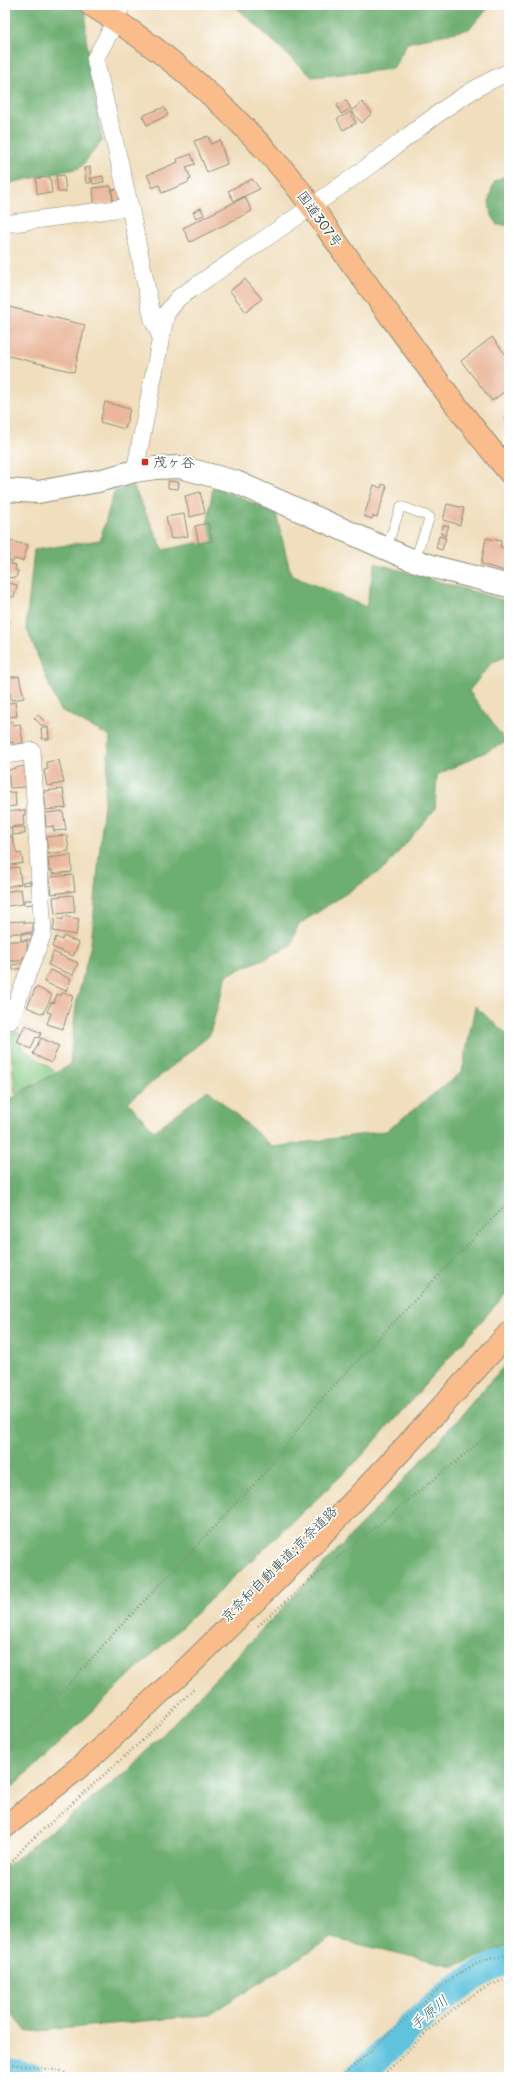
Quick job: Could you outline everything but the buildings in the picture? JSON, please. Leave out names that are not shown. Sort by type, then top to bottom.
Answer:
[{"type":"highway","name":"国道307号","points":[[91,5],[118,13],[239,121],[285,172],[313,206],[338,245],[477,433],[509,472]]},
{"type":"highway","name":"京奈和自動車道;京奈道路","points":[[38,1799],[82,1754],[182,1660],[304,1540],[397,1443],[509,1318]]},
{"type":"highway","name":"京奈和自動車道;京奈道路","points":[[5,1827],[88,1760],[189,1666],[316,1540],[403,1449],[509,1333]]},
{"type":"street","points":[[118,13],[95,59],[130,207],[153,320],[161,337]]},
{"type":"street","points":[[135,471],[166,314],[178,298],[313,206],[454,101],[495,77],[509,72]]},
{"type":"street","points":[[5,224],[130,207]]},
{"type":"street","points":[[5,490],[38,492],[98,481],[135,471],[154,468],[180,467],[236,482],[414,561],[509,586]]},
{"type":"street","points":[[5,755],[32,751],[43,933],[10,1021],[5,1021]]},
{"type":"lane","points":[[386,549],[401,506],[430,517],[414,561]]},
{"type":"path","points":[[5,1756],[114,1633],[262,1476],[323,1397],[509,1201]]},
{"type":"path","points":[[253,1631],[304,1585],[486,1436]]},
{"type":"path","points":[[5,1870],[27,1844],[144,1739],[198,1685]]},
{"type":"path","points":[[342,2077],[445,1983],[478,1962],[509,1954]]},
{"type":"path","points":[[381,2077],[451,2011],[478,1992],[509,1979]]},
{"type":"path","points":[[5,2063],[61,2071],[74,2077]]},
{"type":"green space","points":[[5,5],[86,5],[86,38],[102,141],[80,168],[5,184]]},
{"type":"green space","points":[[234,5],[491,5],[469,29],[407,43],[393,69],[312,77]]},
{"type":"green space","points":[[509,174],[509,225],[497,225],[491,213],[489,199],[495,181]]},
{"type":"green space","points":[[133,485],[163,550],[205,541],[213,486],[276,513],[291,575],[366,607],[375,563],[509,602],[509,656],[492,662],[469,691],[506,742],[437,775],[435,809],[385,868],[298,925],[290,947],[227,975],[209,1036],[128,1102],[154,1131],[208,1090],[273,1147],[386,1131],[462,1072],[475,1006],[509,1036],[509,1290],[361,1457],[5,1794],[5,1102],[70,1065],[76,1004],[91,944],[110,737],[59,709],[26,627],[34,550],[100,540],[114,492]]},
{"type":"green space","points":[[19,1032],[21,1047],[57,1073],[15,1094],[10,1034]]},
{"type":"green space","points":[[509,1360],[509,1946],[454,1966],[331,1938],[208,2015],[27,2032],[5,2005],[5,1867],[129,1770],[416,1467]]},
{"type":"waterway","name":"手原川","points":[[358,2077],[409,2028],[450,1994],[470,1979],[490,1968],[509,1962]]},
{"type":"waterway","name":"手原川","points":[[5,2072],[31,2077]]},
{"type":"place","name":"茂ヶ谷","points":[[145,462]]}]
